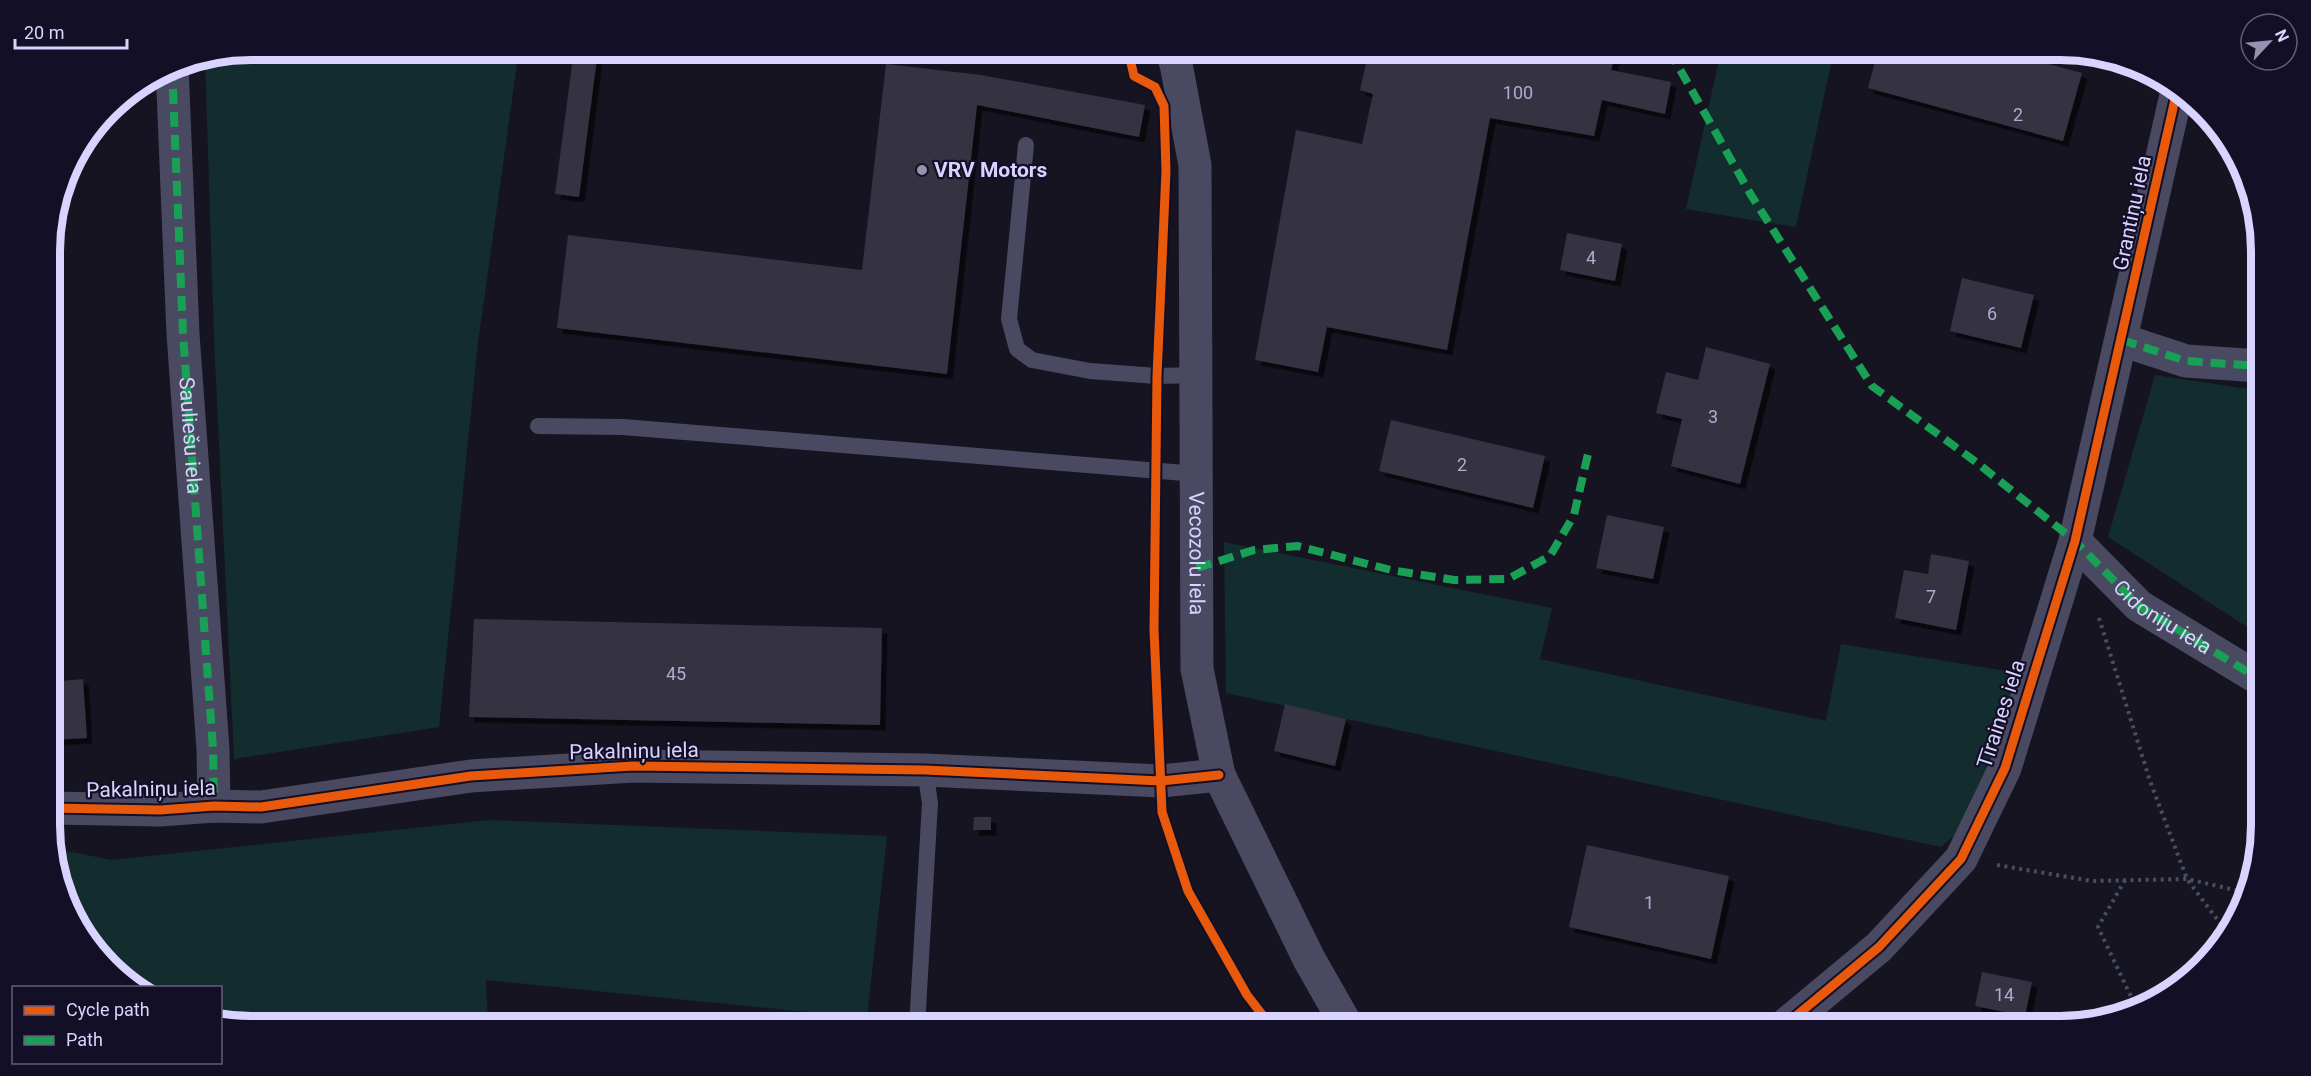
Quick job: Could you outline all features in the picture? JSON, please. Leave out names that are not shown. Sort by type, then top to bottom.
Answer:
[{"type":"street","name":"Vecozolu iela","points":[[1175,60],[1195,165],[1197,669],[1219,775],[1309,959],[1341,1016]]},
{"type":"street","name":"Sauliešu iela","points":[[172,78],[183,334],[213,749],[214,806]]},
{"type":"street","name":"Grantiņu iela","points":[[2122,340],[2175,99]]},
{"type":"street","points":[[2122,340],[2186,362],[2251,366]]},
{"type":"street","name":"Tīraines iela","points":[[1796,1016],[1879,946],[1961,859],[2005,768],[2075,541],[2122,340]]},
{"type":"street","name":"Cidoniju iela","points":[[2075,541],[2139,606],[2251,674]]},
{"type":"street","name":"Pakalniņu iela","points":[[60,808],[160,810],[214,806],[261,807],[471,776],[633,766],[925,770],[1161,781],[1219,775]]},
{"type":"lane","points":[[1026,145],[1009,319],[1017,349],[1032,360],[1090,370],[1157,376],[1196,375]]},
{"type":"lane","points":[[538,426],[623,427],[1197,474]]},
{"type":"lane","points":[[918,1016],[930,803],[925,770]]},
{"type":"path","points":[[2096,610],[2150,781],[2187,879],[2221,925]]},
{"type":"path","points":[[1961,859],[2092,881],[2187,879],[2239,891]]},
{"type":"path","points":[[2125,880],[2098,927],[2133,1001]]},
{"type":"green space","points":[[251,60],[518,60],[478,343],[439,727],[234,759],[214,339],[205,66]]},
{"type":"green space","points":[[1719,60],[1832,60],[1796,227],[1686,209]]},
{"type":"green space","points":[[2155,375],[2241,388],[2251,387],[2251,630],[2108,537]]},
{"type":"green space","points":[[1224,542],[1552,608],[1540,659],[1826,721],[1841,644],[2018,673],[1992,767],[1953,837],[1941,847],[1226,693]]},
{"type":"green space","points":[[489,820],[887,836],[867,1016],[847,1016],[486,980],[488,1016],[239,1016],[222,1013],[222,986],[150,986],[116,960],[100,941],[75,898],[62,850],[112,860]]},
{"type":"building","points":[[573,60],[597,60],[579,197],[555,194]]},
{"type":"building","points":[[1367,60],[1614,60],[1611,70],[1671,82],[1665,114],[1602,100],[1594,136],[1490,118],[1447,350],[1327,327],[1318,372],[1255,360],[1296,130],[1362,144],[1373,94],[1360,90]]},
{"type":"building","points":[[1875,60],[2033,60],[2082,73],[2063,141],[1868,88]]},
{"type":"building","name":"VRV Motors","points":[[886,64],[981,75],[1145,105],[1139,137],[977,105],[947,374],[557,328],[568,235],[862,270]]},
{"type":"building","points":[[1567,233],[1622,244],[1615,281],[1560,270]]},
{"type":"building","points":[[1962,278],[2034,295],[2021,348],[1950,331]]},
{"type":"building","points":[[1706,347],[1770,364],[1740,484],[1671,466],[1682,419],[1656,413],[1666,372],[1698,380]]},
{"type":"building","points":[[1391,420],[1545,456],[1533,508],[1379,471]]},
{"type":"building","points":[[1607,515],[1664,527],[1653,579],[1596,568]]},
{"type":"building","points":[[1931,554],[1969,561],[1956,630],[1895,618],[1904,570],[1928,574]]},
{"type":"building","points":[[474,619],[882,628],[880,725],[469,717]]},
{"type":"building","points":[[83,679],[87,738],[60,740],[60,681]]},
{"type":"building","points":[[1285,704],[1346,719],[1335,766],[1274,751]]},
{"type":"building","points":[[974,817],[991,817],[991,830],[973,830]]},
{"type":"building","points":[[1587,845],[1729,876],[1711,959],[1569,927]]},
{"type":"building","points":[[1982,972],[2032,982],[2025,1016],[1975,1006]]},
{"type":"marked path","points":[[1675,60],[1751,195],[1872,386],[1976,462],[2075,541],[2139,606],[2251,674]]},
{"type":"marked path","points":[[172,78],[183,334],[213,749],[214,806]]},
{"type":"marked path","points":[[2122,340],[2186,361],[2251,365]]},
{"type":"marked path","points":[[1197,568],[1254,550],[1298,546],[1391,570],[1454,580],[1508,579],[1550,556],[1574,515],[1588,454]]},
{"type":"cycle path","points":[[1130,60],[1134,76],[1155,87],[1164,106],[1166,171],[1157,376],[1154,630],[1162,812],[1188,891],[1247,995],[1263,1016]]},
{"type":"cycle path","points":[[1796,1016],[1879,947],[1961,859],[2005,768],[2075,541],[2175,99]]},
{"type":"cycle path","points":[[60,808],[160,810],[214,806],[261,807],[471,776],[633,766],[925,770],[1161,781],[1219,775]]},
{"type":"place","name":"VRV Motors","points":[[922,170]]}]
